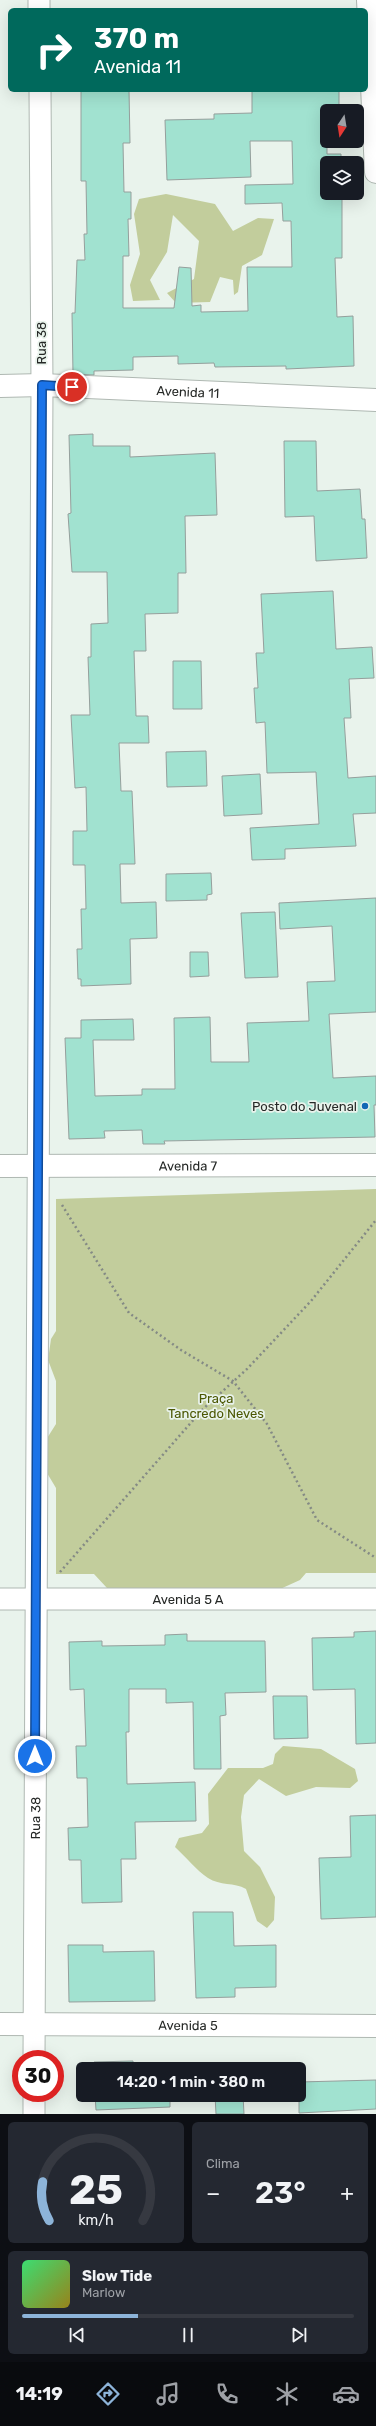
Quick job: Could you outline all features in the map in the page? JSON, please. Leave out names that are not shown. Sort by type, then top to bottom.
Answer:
[{"type":"street","points":[[368,0],[376,172]]},
{"type":"street","name":"Rua 38","points":[[34,2050],[37,1166],[42,385],[40,92]]},
{"type":"street","name":"Avenida 11","points":[[0,386],[42,385],[376,400]]},
{"type":"street","name":"Avenida 7","points":[[0,1166],[376,1165]]},
{"type":"street","name":"Avenida 5 A","points":[[0,1599],[376,1599]]},
{"type":"street","name":"Avenida 5","points":[[0,2024],[376,2026]]},
{"type":"street","points":[[34,2102],[34,2114]]},
{"type":"path","points":[[58,1199],[128,1313],[181,1350],[233,1381],[267,1424],[317,1520],[376,1558]]},
{"type":"path","points":[[36,1599],[203,1409],[233,1381],[311,1301],[376,1220]]},
{"type":"green space","points":[[166,194],[215,204],[233,231],[258,218],[274,219],[262,255],[242,266],[238,292],[234,295],[233,280],[220,277],[210,302],[176,303],[167,293],[194,279],[199,241],[173,215],[167,252],[150,280],[160,300],[133,301],[130,285],[140,254],[134,214],[139,199]]},
{"type":"green space","name":"Praça Tancredo Neves","points":[[376,1189],[376,1573],[306,1573],[300,1580],[278,1590],[151,1598],[107,1588],[94,1574],[56,1574],[56,1488],[41,1463],[44,1443],[56,1424],[56,1381],[48,1360],[51,1339],[56,1331],[56,1199]]},
{"type":"green space","points":[[283,1746],[321,1749],[355,1769],[358,1781],[350,1788],[316,1787],[286,1796],[259,1779],[244,1795],[241,1817],[244,1851],[260,1867],[275,1897],[274,1920],[267,1928],[257,1921],[246,1889],[237,1885],[217,1882],[208,1878],[175,1847],[179,1838],[202,1833],[209,1824],[208,1794],[228,1768],[263,1768],[273,1764],[275,1754]]},
{"type":"building","points":[[81,92],[129,92],[130,143],[123,143],[124,192],[131,192],[131,219],[128,219],[129,256],[123,256],[123,308],[174,308],[179,267],[191,268],[192,306],[201,305],[201,312],[248,311],[247,267],[292,267],[291,221],[283,221],[282,203],[245,204],[245,185],[293,184],[292,141],[250,141],[251,177],[167,180],[165,120],[214,119],[214,114],[252,113],[252,92],[339,92],[339,104],[320,104],[320,148],[327,148],[327,154],[341,154],[341,156],[320,156],[320,200],[342,200],[342,258],[335,258],[337,317],[353,316],[354,366],[286,369],[286,366],[215,367],[214,363],[178,364],[178,356],[133,357],[133,370],[94,371],[94,375],[73,374],[72,313],[75,313],[77,260],[85,260],[84,234],[87,234],[86,181],[81,181]]},
{"type":"building","points":[[93,434],[93,446],[130,446],[130,457],[215,453],[217,515],[185,516],[186,573],[178,573],[178,613],[145,614],[146,651],[134,651],[136,716],[148,716],[149,743],[119,743],[121,791],[132,791],[135,864],[120,864],[121,903],[156,902],[157,938],[130,939],[131,984],[81,986],[81,979],[78,979],[77,949],[82,949],[81,909],[86,909],[85,865],[73,865],[73,831],[87,831],[86,787],[75,788],[71,715],[90,715],[88,657],[91,657],[91,624],[108,623],[107,572],[72,572],[68,514],[71,513],[69,435]]},
{"type":"building","points":[[284,441],[316,441],[317,491],[360,489],[362,519],[365,519],[367,558],[316,561],[314,516],[285,517]]},
{"type":"building","points":[[333,591],[336,649],[372,647],[374,678],[349,679],[351,718],[344,718],[348,778],[376,776],[376,813],[353,814],[356,846],[285,849],[285,859],[252,860],[250,828],[319,824],[316,772],[267,773],[265,722],[256,723],[254,688],[258,688],[256,653],[264,653],[261,594]]},
{"type":"building","points":[[173,661],[201,661],[202,709],[173,709]]},
{"type":"building","points":[[206,751],[207,786],[167,787],[166,752]]},
{"type":"building","points":[[260,774],[262,814],[224,816],[222,776]]},
{"type":"building","points":[[211,873],[212,894],[207,895],[207,900],[166,901],[166,874]]},
{"type":"building","points":[[376,898],[376,1012],[329,1014],[333,1078],[376,1076],[376,1105],[374,1105],[375,1137],[164,1141],[165,1144],[143,1144],[142,1130],[104,1131],[105,1138],[69,1139],[65,1038],[81,1038],[81,1020],[133,1019],[134,1040],[93,1040],[95,1096],[142,1095],[142,1089],[175,1089],[174,1018],[210,1017],[211,1062],[249,1062],[247,1023],[309,1021],[307,982],[335,981],[332,926],[280,929],[279,903]]},
{"type":"building","points":[[275,912],[278,977],[245,978],[241,913]]},
{"type":"building","points":[[190,952],[208,952],[209,976],[190,977]]},
{"type":"building","points":[[376,1631],[376,1743],[356,1744],[355,1689],[313,1690],[312,1638],[354,1637],[354,1632]]},
{"type":"building","points":[[187,1634],[187,1641],[265,1641],[266,1692],[225,1693],[226,1715],[220,1716],[221,1769],[194,1769],[193,1702],[166,1703],[166,1689],[129,1689],[129,1732],[126,1732],[127,1784],[195,1782],[196,1821],[135,1822],[136,1859],[121,1859],[122,1902],[82,1903],[81,1860],[69,1860],[68,1828],[88,1827],[87,1778],[77,1778],[76,1746],[86,1746],[84,1689],[70,1690],[69,1642],[102,1641],[102,1646],[165,1645],[165,1635]]},
{"type":"building","points":[[273,1696],[307,1696],[308,1738],[274,1739]]},
{"type":"building","points":[[376,1815],[376,1917],[321,1919],[319,1858],[351,1857],[350,1816]]},
{"type":"building","points":[[193,1912],[233,1912],[234,1946],[276,1945],[276,1987],[235,1988],[235,1997],[196,1998]]},
{"type":"building","points":[[68,1945],[103,1945],[103,1952],[154,1951],[155,2001],[69,2002]]},
{"type":"building","points":[[133,2061],[133,2062],[94,2062]]},
{"type":"building","points":[[376,2080],[376,2109],[299,2113],[299,2102],[306,2102],[306,2082]]},
{"type":"building","points":[[95,2102],[170,2102],[170,2107],[96,2110]]},
{"type":"building","points":[[215,2102],[243,2102],[244,2114],[216,2114]]},
{"type":"place","name":"Posto do Juvenal","points":[[365,1106]]},
{"type":"route","points":[[35,1756],[42,385],[72,387]]}]
